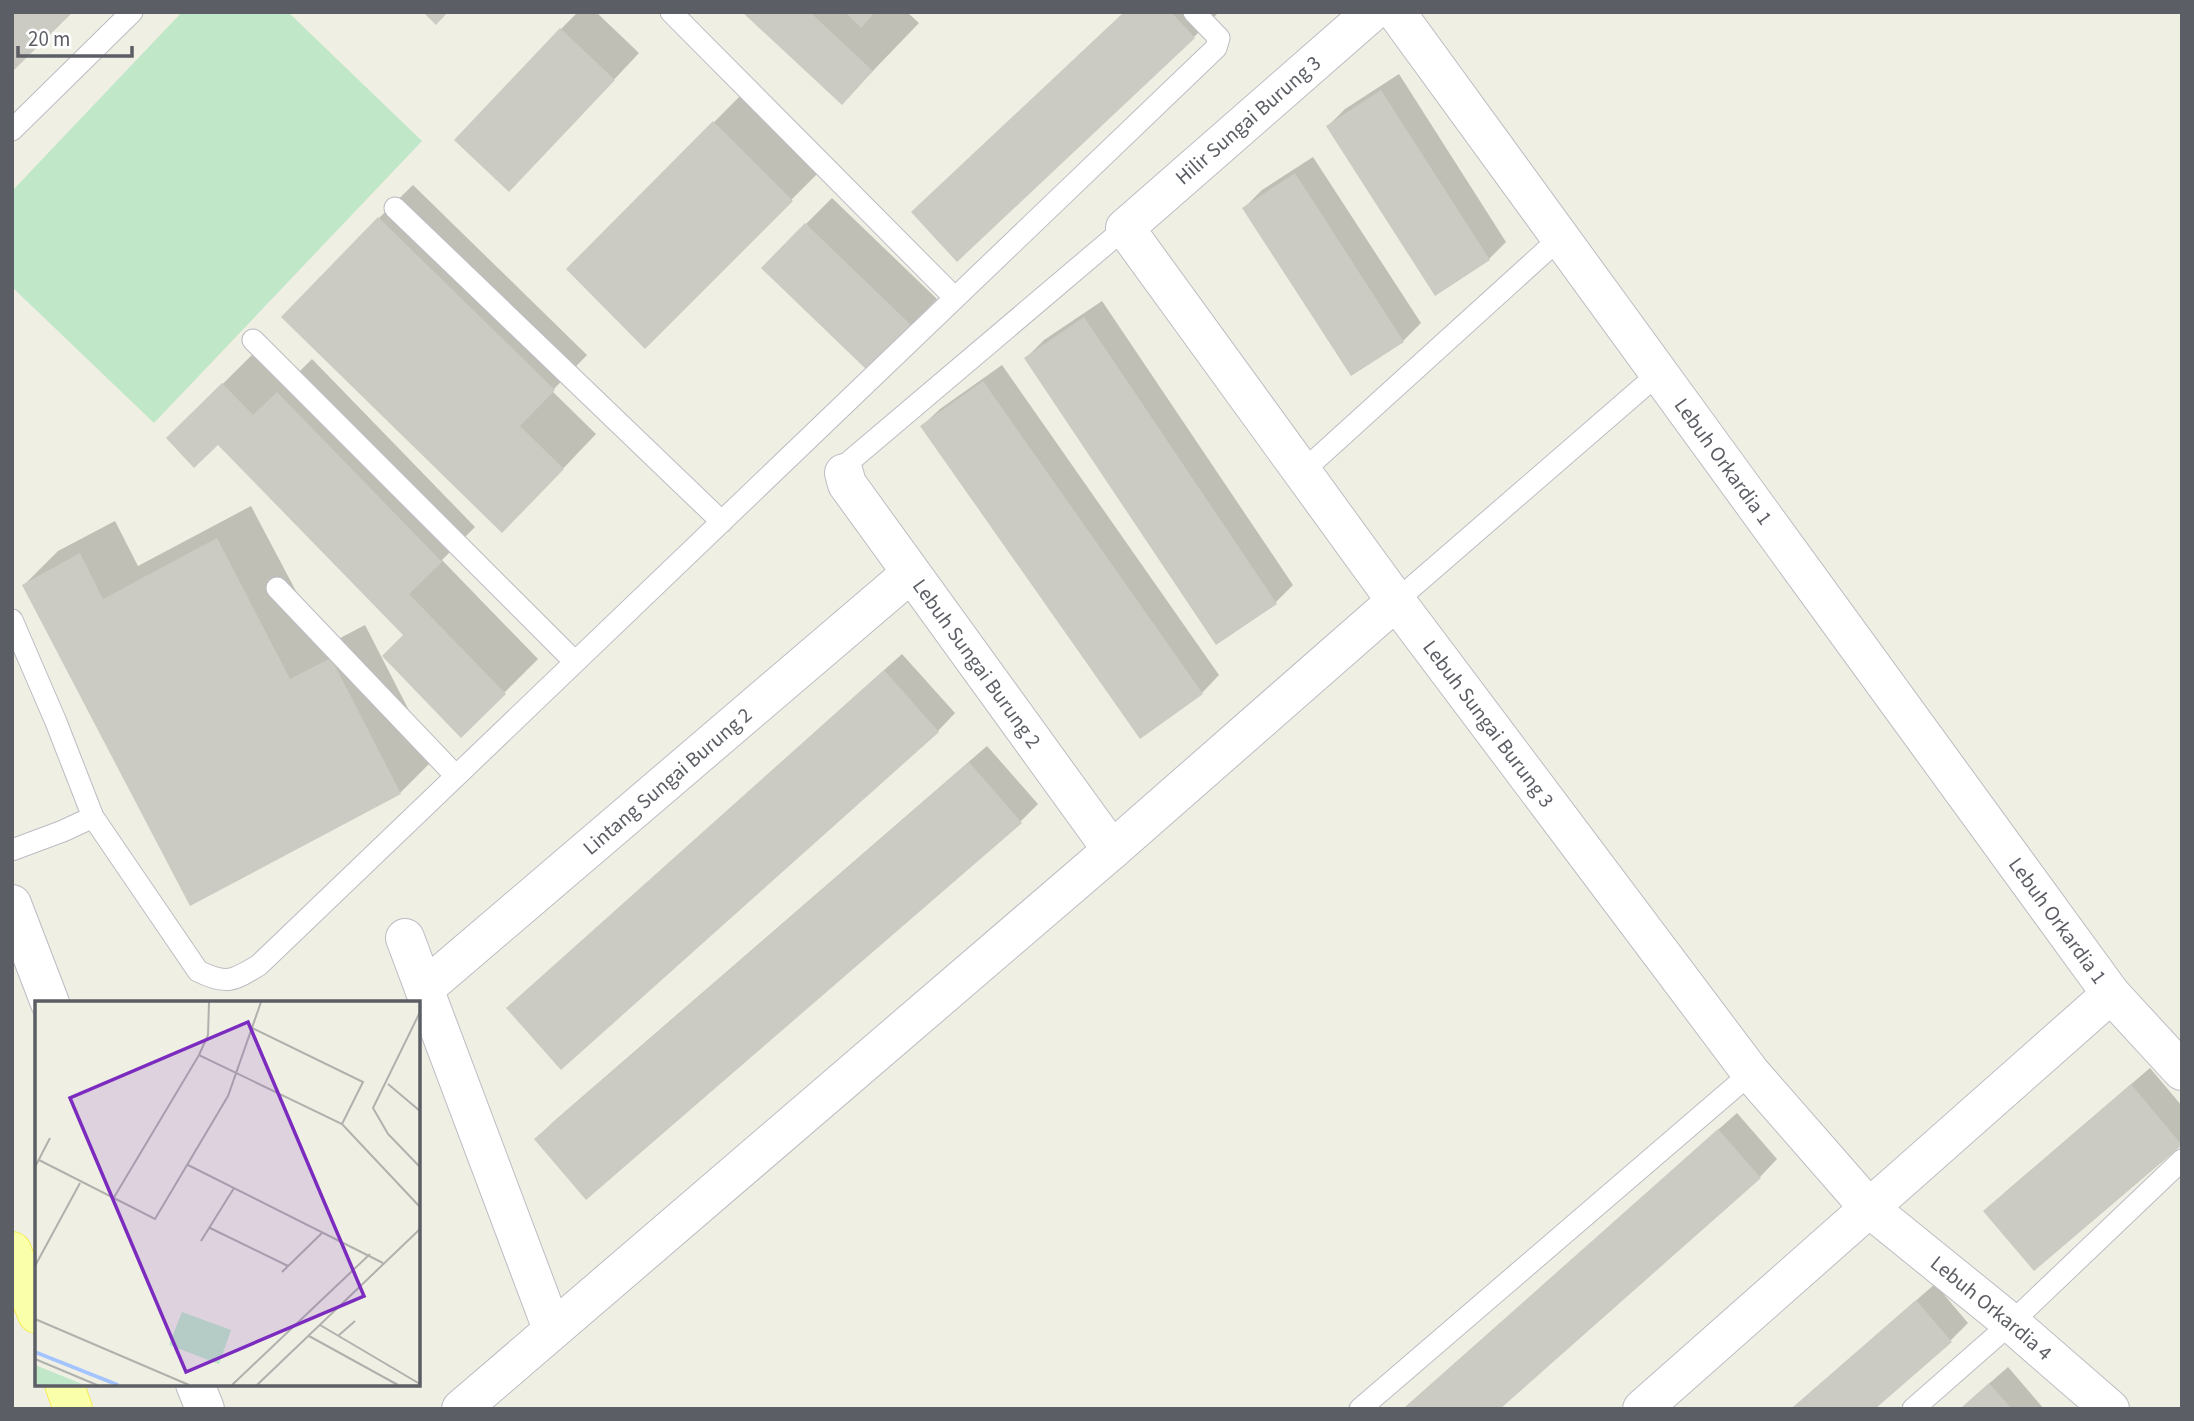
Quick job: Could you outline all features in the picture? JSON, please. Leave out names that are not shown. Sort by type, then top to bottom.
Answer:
[{"type":"main road","points":[[12,1251],[35,1309]]},
{"type":"main road","points":[[65,1386],[73,1409]]},
{"type":"street","name":"Hilir Sungai Burung 3","points":[[1125,228],[1372,12]]},
{"type":"street","name":"Lebuh Orkardia 1","points":[[1396,12],[2111,994],[1642,1409]]},
{"type":"street","name":"Lebuh Sungai Burung 3","points":[[1125,228],[1396,601],[1751,1073],[1869,1208]]},
{"type":"street","name":"Lebuh Sungai Burung 2","points":[[844,473],[847,484],[1112,850]]},
{"type":"street","name":"Lintang Sungai Burung 2","points":[[424,989],[911,573]]},
{"type":"street","points":[[461,1409],[1112,850],[1396,601]]},
{"type":"street","points":[[12,904],[49,1001]]},
{"type":"street","points":[[405,937],[552,1329]]},
{"type":"street","points":[[2111,994],[2182,1071]]},
{"type":"street","name":"Lebuh Orkardia 4","points":[[1869,1208],[2011,1323],[2110,1409]]},
{"type":"street","points":[[196,1386],[205,1409]]},
{"type":"lane","points":[[12,130],[132,12]]},
{"type":"lane","points":[[671,12],[955,298]]},
{"type":"lane","points":[[12,620],[93,817],[198,971],[217,980],[237,978],[259,965],[1216,48],[1219,38],[1194,12]]},
{"type":"lane","points":[[395,208],[722,522]]},
{"type":"lane","points":[[844,473],[850,461],[1125,228]]},
{"type":"lane","points":[[1302,472],[1560,238]]},
{"type":"lane","points":[[253,340],[575,662]]},
{"type":"lane","points":[[1396,601],[1658,374]]},
{"type":"lane","points":[[277,588],[456,776]]},
{"type":"lane","points":[[12,850],[93,817]]},
{"type":"lane","points":[[1360,1409],[1751,1073]]},
{"type":"lane","points":[[1913,1409],[2011,1323],[2182,1160]]},
{"type":"green space","points":[[182,12],[288,12],[422,141],[154,423],[12,287],[12,191]]},
{"type":"building","points":[[12,12],[73,12],[12,72]]},
{"type":"building","points":[[423,12],[448,12],[436,25]]},
{"type":"building","points":[[742,12],[810,12],[873,71],[842,105]]},
{"type":"building","points":[[845,12],[875,12],[861,28]]},
{"type":"building","points":[[1124,12],[1171,12],[1195,38],[957,262],[911,212]]},
{"type":"building","points":[[560,28],[615,80],[509,192],[454,140]]},
{"type":"building","points":[[1381,90],[1490,260],[1435,296],[1326,126]]},
{"type":"building","points":[[713,121],[793,201],[645,349],[566,269]]},
{"type":"building","points":[[1295,173],[1404,342],[1351,376],[1242,208]]},
{"type":"building","points":[[378,217],[555,390],[520,426],[564,469],[502,533],[281,317]]},
{"type":"building","points":[[805,223],[912,326],[869,372],[761,268]]},
{"type":"building","points":[[1084,317],[1277,604],[1216,645],[1024,358]]},
{"type":"building","points":[[983,381],[1203,694],[1140,739],[920,426]]},
{"type":"building","points":[[222,383],[253,415],[277,392],[442,562],[409,594],[506,694],[461,738],[382,656],[403,635],[218,445],[194,468],[166,438]]},
{"type":"building","points":[[217,538],[290,679],[331,658],[401,794],[190,906],[22,585],[80,553],[103,599]]},
{"type":"building","points":[[884,670],[939,732],[561,1070],[506,1008]]},
{"type":"building","points":[[969,762],[1022,823],[586,1200],[534,1139]]},
{"type":"building","points":[[2131,1084],[2182,1145],[2034,1271],[1983,1211]]},
{"type":"building","points":[[1718,1129],[1761,1178],[1500,1409],[1403,1409]]},
{"type":"building","points":[[1916,1300],[1952,1342],[1875,1409],[1791,1409]]},
{"type":"building","points":[[1989,1383],[2012,1409],[1960,1409]]}]
